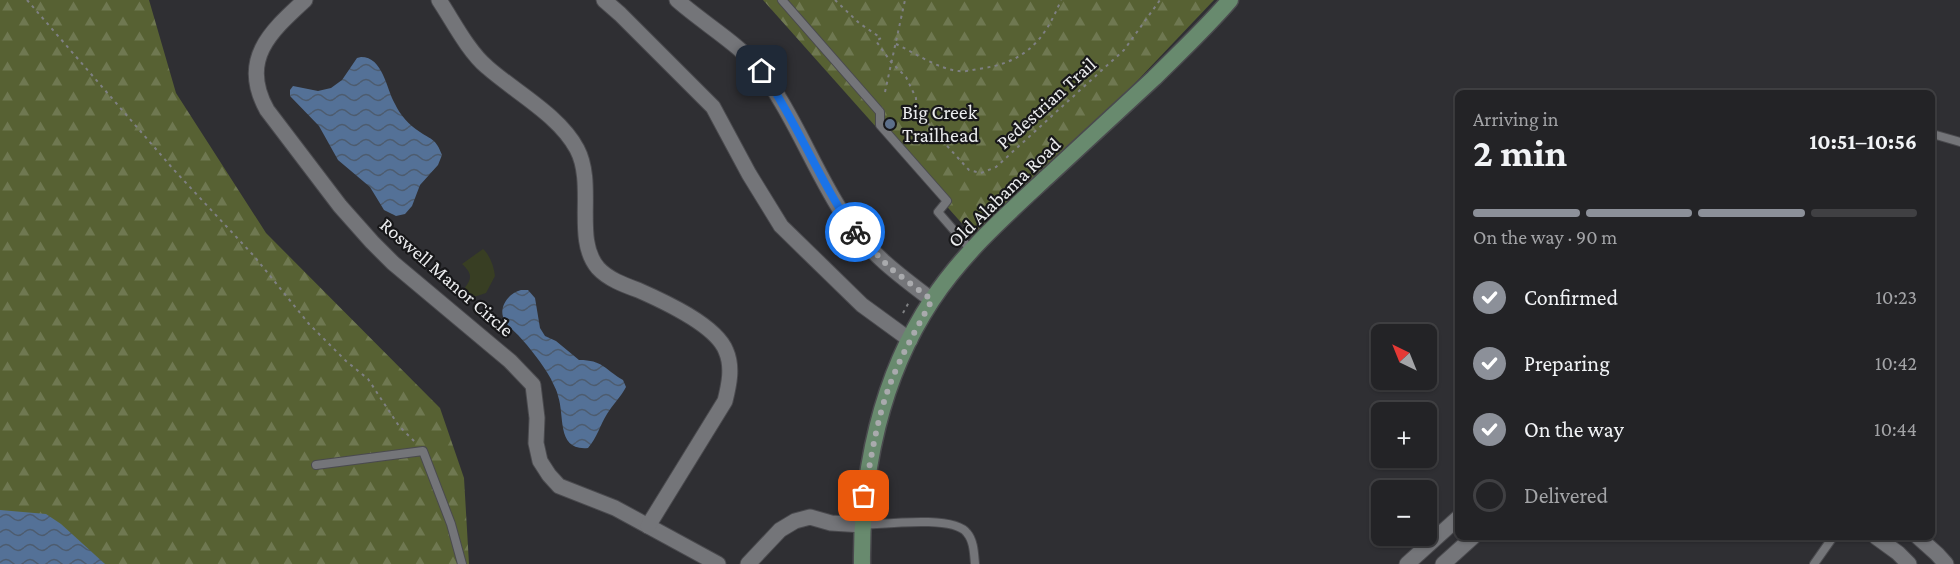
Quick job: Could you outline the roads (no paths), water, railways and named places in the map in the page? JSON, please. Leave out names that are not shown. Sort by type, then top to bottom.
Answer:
[{"type":"main road","name":"Old Alabama Road","points":[[862,564],[864,496],[882,409],[910,340],[932,300],[990,229],[1100,129],[1201,32],[1230,0]]},
{"type":"street","name":"Roswell Manor Circle","points":[[305,0],[279,24],[261,49],[257,64],[257,80],[260,96],[267,110],[340,206],[372,242],[393,263],[510,361],[533,385],[537,418],[536,442],[540,461],[559,486],[615,508],[718,564]]},
{"type":"street","points":[[439,0],[484,65],[560,126],[575,146],[585,172],[587,249],[593,262],[601,271],[618,282],[673,306],[701,324],[713,334],[727,352],[730,381],[725,400],[648,526]]},
{"type":"street","points":[[604,0],[713,107],[749,174],[781,226],[862,305],[910,340]]},
{"type":"street","points":[[677,0],[723,36],[762,71],[788,111],[829,190],[856,233],[890,268],[932,300]]},
{"type":"street","points":[[748,564],[780,530],[795,521],[810,517],[831,523],[863,525]]},
{"type":"street","points":[[1407,564],[1455,521]]},
{"type":"street","points":[[1443,564],[1470,540]]},
{"type":"street","points":[[1880,540],[1909,564]]},
{"type":"street","points":[[1922,540],[1946,564]]},
{"type":"lane","points":[[782,0],[880,112],[880,125],[946,201],[938,212],[971,250]]},
{"type":"lane","points":[[1935,136],[1960,142]]},
{"type":"lane","points":[[316,465],[423,451],[452,524],[462,564]]},
{"type":"lane","points":[[863,525],[948,522],[962,527],[968,533],[972,542],[975,564]]},
{"type":"lane","points":[[1814,564],[1831,540]]},
{"type":"water","points":[[357,58],[368,58],[379,68],[402,116],[433,140],[442,155],[438,165],[420,185],[412,206],[405,214],[396,216],[384,210],[370,187],[338,160],[319,126],[290,96],[293,86],[318,91],[331,88],[342,80]]},
{"type":"water","points":[[528,290],[535,298],[540,328],[545,336],[556,341],[579,360],[587,360],[603,366],[623,380],[626,387],[607,414],[588,448],[571,444],[566,438],[560,404],[551,379],[536,356],[505,321],[502,312],[505,302],[512,294]]},
{"type":"water","points":[[0,510],[46,514],[61,524],[105,564],[0,564]]},
{"type":"place","name":"Big Creek Trailhead","points":[[890,124]]}]
